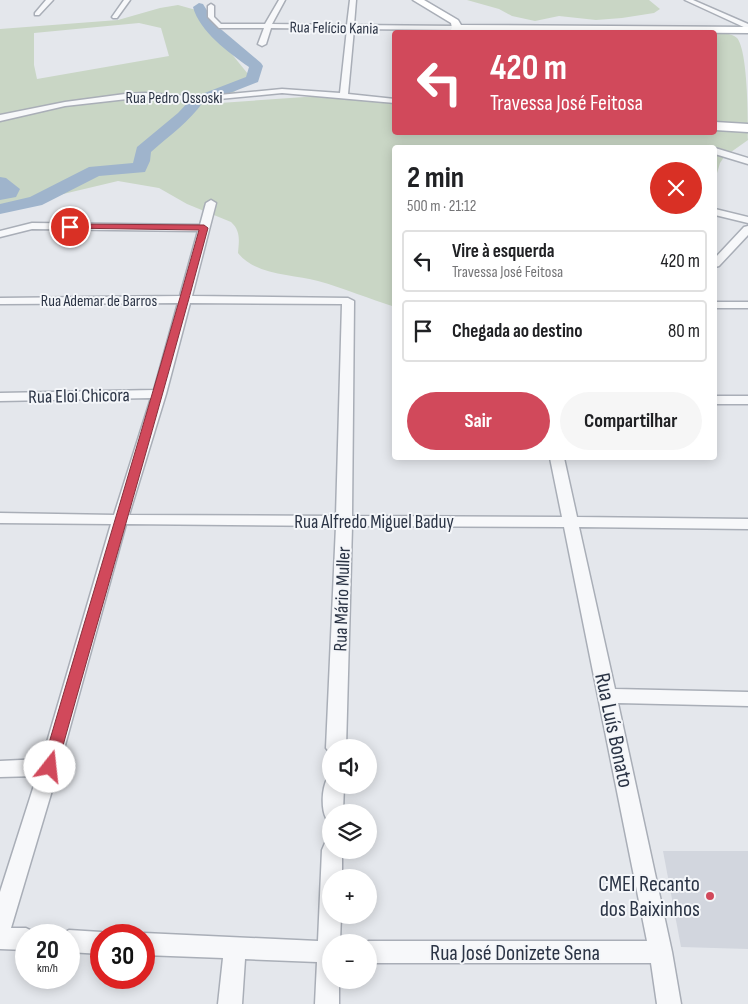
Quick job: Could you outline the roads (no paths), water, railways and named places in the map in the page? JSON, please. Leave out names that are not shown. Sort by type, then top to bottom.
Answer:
[{"type":"street","points":[[37,14],[50,0]]},
{"type":"street","points":[[115,17],[127,0]]},
{"type":"street","points":[[262,44],[268,26],[282,0]]},
{"type":"street","points":[[344,94],[353,0]]},
{"type":"street","points":[[418,0],[455,22],[456,30]]},
{"type":"street","points":[[688,0],[748,28]]},
{"type":"street","name":"Rua Felício Kania","points":[[211,6],[210,17],[219,26],[456,30]]},
{"type":"street","points":[[734,21],[748,19]]},
{"type":"street","name":"Rua Felício Kania","points":[[643,30],[748,28]]},
{"type":"street","name":"Rua Pedro Ossoski","points":[[0,118],[65,104],[145,95],[198,100],[282,91],[344,94],[392,99]]},
{"type":"street","points":[[717,126],[748,128]]},
{"type":"street","points":[[717,152],[748,161]]},
{"type":"street","points":[[0,928],[50,767],[120,520],[159,394],[211,203]]},
{"type":"street","points":[[717,212],[748,220]]},
{"type":"street","points":[[0,234],[32,226],[204,228]]},
{"type":"street","points":[[717,262],[748,229]]},
{"type":"street","name":"Rua Ademar de Barros","points":[[0,301],[185,299],[348,301]]},
{"type":"street","name":"Rua Mário Muller","points":[[336,739],[344,522],[348,301]]},
{"type":"street","points":[[717,305],[748,305]]},
{"type":"street","name":"Rua Eloi Chicora","points":[[0,397],[159,394]]},
{"type":"street","points":[[717,400],[748,400]]},
{"type":"street","name":"Rua Luís Bonato","points":[[557,460],[661,952],[669,1004]]},
{"type":"street","name":"Rua Alfredo Miguel Baduy","points":[[0,518],[344,522],[569,521],[748,524]]},
{"type":"street","points":[[608,696],[748,699]]},
{"type":"street","points":[[0,769],[50,767]]},
{"type":"street","points":[[330,934],[332,859]]},
{"type":"street","points":[[0,938],[15,939]]},
{"type":"street","points":[[155,944],[322,952]]},
{"type":"street","points":[[230,1004],[235,948]]},
{"type":"street","name":"Rua José Donizete Sena","points":[[377,952],[661,952]]},
{"type":"street","points":[[327,1004],[328,989]]},
{"type":"waterway","points":[[199,7],[211,28],[256,66],[253,79],[207,97]]},
{"type":"waterway","points":[[0,209],[36,201],[95,171],[139,168],[143,150],[183,116],[196,102]]},
{"type":"waterway","points":[[0,182],[11,189],[10,193],[0,195]]},
{"type":"place","name":"CMEI Recanto dos Baixinhos","points":[[710,896]]}]
